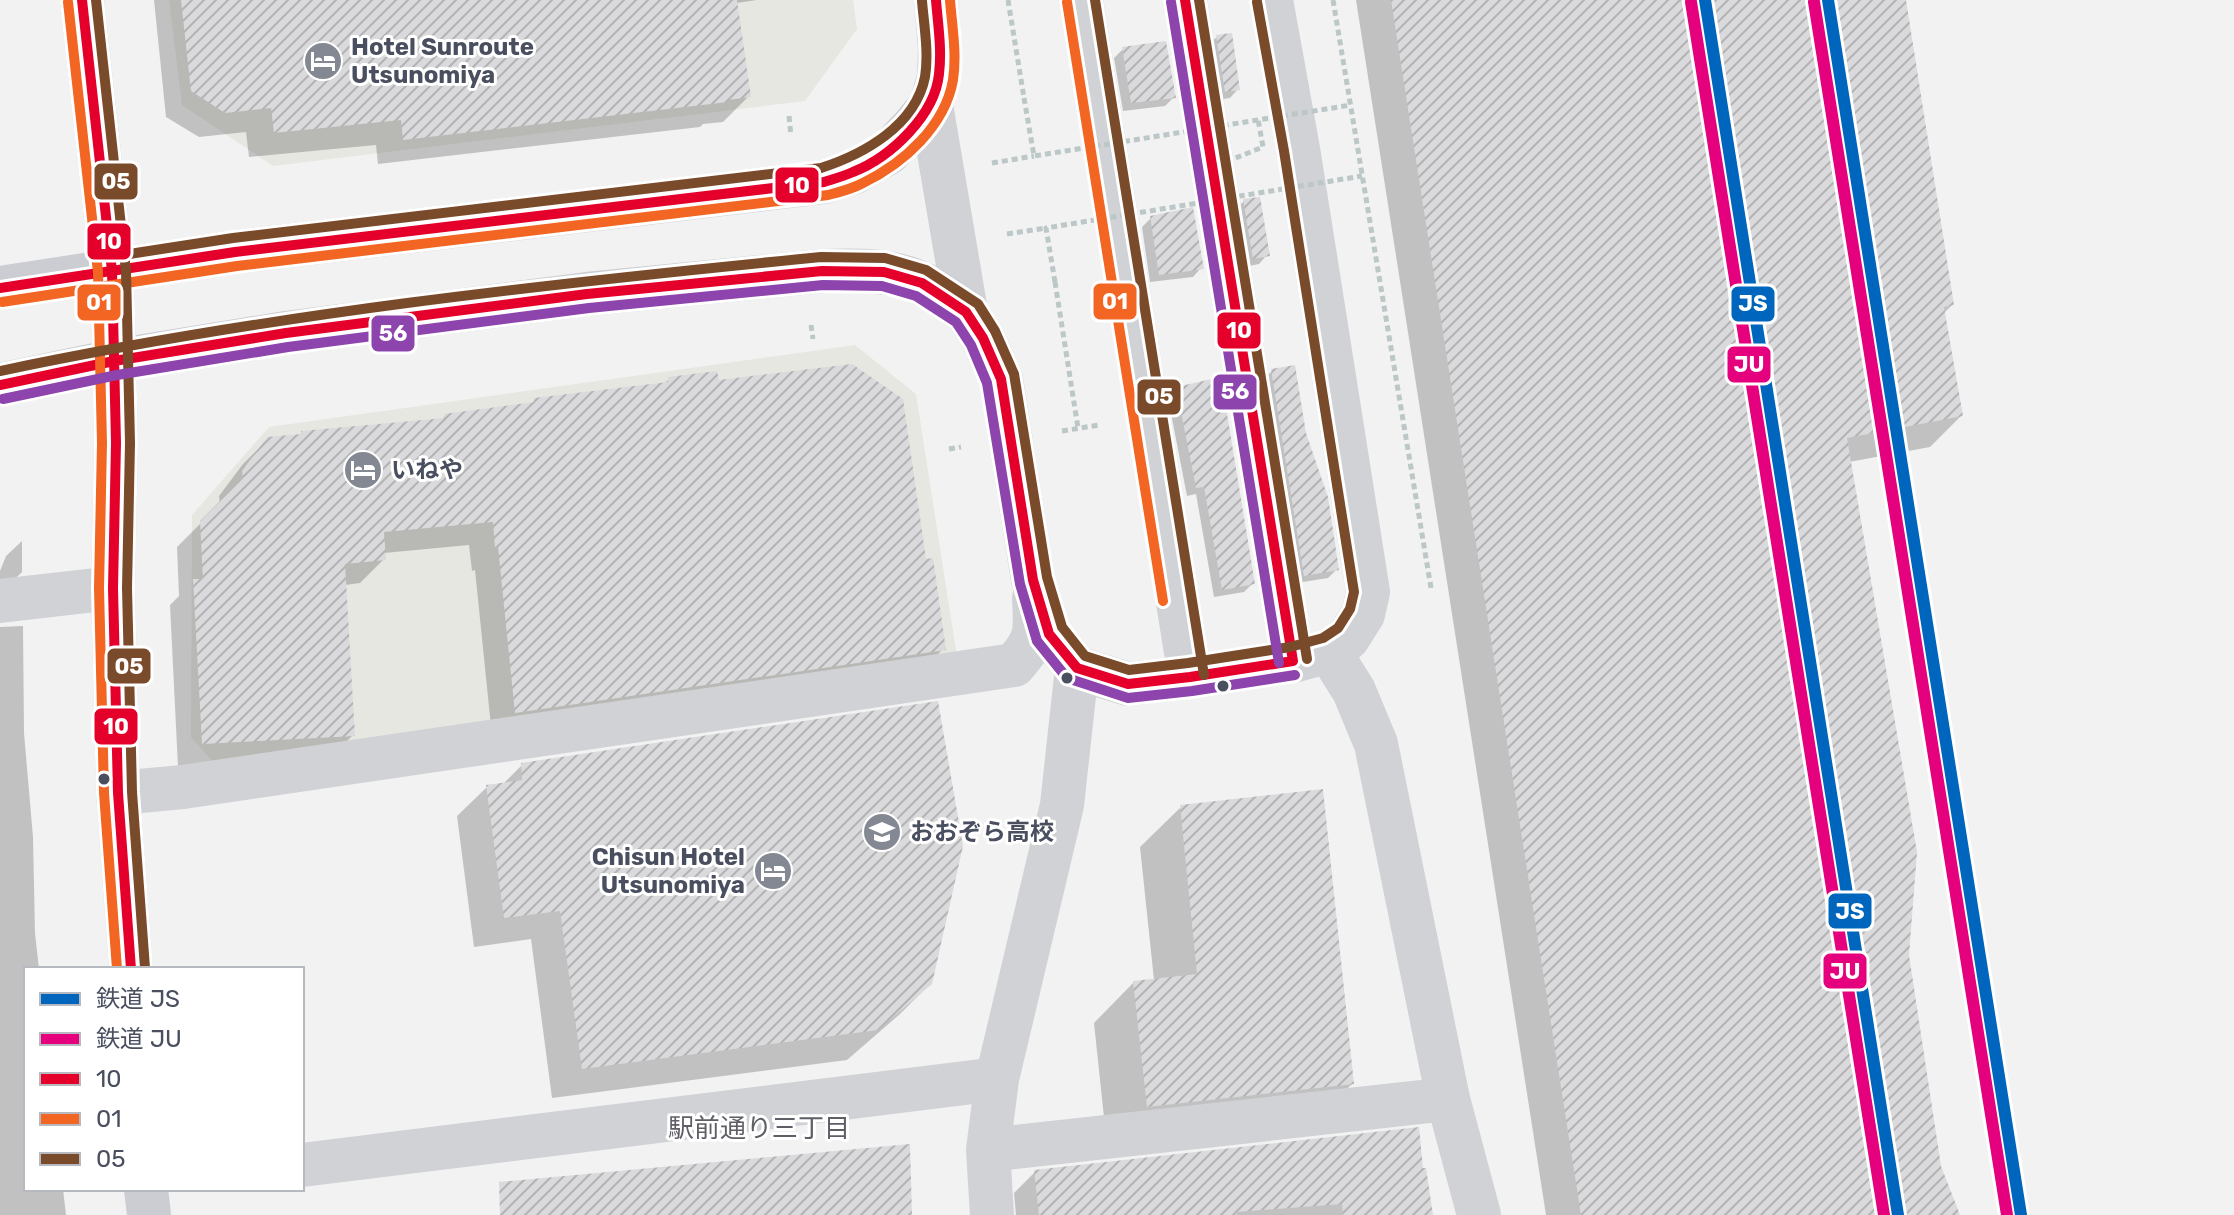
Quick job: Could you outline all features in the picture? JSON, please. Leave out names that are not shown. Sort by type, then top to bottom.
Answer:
[{"type":"main road","points":[[82,0],[112,271],[116,443],[113,588],[118,793],[131,967]]},
{"type":"main road","points":[[15,286],[235,252],[824,182],[855,172],[888,153],[931,105],[939,77],[936,0]]},
{"type":"main road","points":[[4,384],[114,361],[286,333],[587,294],[822,271],[884,272],[922,283],[966,312]]},
{"type":"main road","points":[[146,1191],[149,1215]]},
{"type":"street","points":[[1081,0],[1190,677]]},
{"type":"street","points":[[1185,0],[1311,656],[1354,691],[1376,744],[1448,1099],[1479,1215]]},
{"type":"street","points":[[1033,580],[1049,634],[1077,668],[1128,684],[1190,677],[1311,656],[1348,638],[1363,614],[1368,592],[1300,162],[1271,0]]},
{"type":"street","points":[[118,793],[183,787],[1014,665],[1029,649],[1036,629],[1033,580],[1001,379],[983,338],[966,312],[931,105]]},
{"type":"street","points":[[0,601],[113,588]]},
{"type":"street","points":[[992,1215],[988,1150],[997,1079],[1062,805],[1077,668]]},
{"type":"street","points":[[304,1165],[997,1079]]},
{"type":"street","points":[[988,1150],[1448,1099]]},
{"type":"path","points":[[1008,0],[1034,156],[1351,105]]},
{"type":"path","points":[[1333,0],[1431,588]]},
{"type":"path","points":[[1203,202],[1198,173],[1263,147],[1258,119]]},
{"type":"path","points":[[1055,139],[1058,154]]},
{"type":"path","points":[[1078,428],[1046,228],[1362,176]]},
{"type":"path","points":[[1068,215],[1070,230]]},
{"type":"path","points":[[949,449],[1102,425]]},
{"type":"shaded area","points":[[169,0],[853,0],[857,29],[805,101],[273,166],[182,105]]},
{"type":"shaded area","points":[[855,345],[916,394],[957,657],[214,763],[191,737],[192,515],[269,427]]},
{"type":"building","points":[[181,0],[737,0],[751,97],[403,140],[401,120],[274,133],[271,108],[225,113],[191,91]]},
{"type":"building","points":[[1391,0],[1906,0],[1954,305],[1944,307],[1963,416],[1847,438],[1917,852],[1909,955],[1941,1166],[1960,1215],[1581,1215]]},
{"type":"building","points":[[1232,33],[1240,90],[1225,92],[1216,35]]},
{"type":"building","points":[[1166,41],[1176,98],[1131,103],[1122,47]]},
{"type":"building","points":[[1260,197],[1270,256],[1253,259],[1243,199]]},
{"type":"building","points":[[1193,207],[1204,269],[1159,275],[1150,216]]},
{"type":"building","points":[[852,364],[903,399],[926,559],[933,558],[946,650],[515,713],[493,522],[384,532],[386,560],[345,564],[355,736],[202,744],[193,579],[203,579],[200,521],[243,478],[242,471],[267,437],[445,418],[444,414],[534,402],[534,398],[668,382],[668,377],[717,371],[719,380]]},
{"type":"building","points":[[1295,365],[1306,433],[1328,497],[1339,570],[1304,576],[1271,369]]},
{"type":"building","points":[[1221,377],[1255,584],[1222,590],[1204,487],[1196,488],[1176,387]]},
{"type":"building","name":"Chisun Hotel Utsunomiya","points":[[938,701],[963,846],[932,984],[878,1030],[582,1069],[560,911],[504,918],[486,785],[522,780],[521,763]]},
{"type":"building","points":[[1323,789],[1354,1084],[1147,1107],[1133,981],[1197,974],[1180,805]]},
{"type":"building","points":[[1419,1127],[1423,1168],[1426,1168],[1433,1215],[1343,1215],[1342,1204],[1236,1212],[1237,1215],[1039,1215],[1034,1170]]},
{"type":"building","points":[[910,1144],[912,1215],[500,1215],[499,1182]]},
{"type":"rail line","name":"JS","points":[[1705,0],[1898,1215]]},
{"type":"rail line","name":"JS","points":[[1828,0],[2021,1215]]},
{"type":"rail line","name":"JU","points":[[1691,2],[1884,1215]]},
{"type":"rail line","name":"JU","points":[[1814,2],[2007,1215]]},
{"type":"transit line","name":"10","points":[[82,0],[112,271],[116,443],[113,588],[118,793],[131,967]]},
{"type":"transit line","name":"05","points":[[96,0],[126,271],[130,443],[127,588],[132,792],[145,967]]},
{"type":"transit line","name":"10","points":[[0,288],[235,252],[831,180],[882,156],[909,133],[929,104],[936,89],[940,65],[936,0]]},
{"type":"transit line","name":"01","points":[[2,302],[237,266],[828,195],[846,190],[878,175],[907,154],[932,128],[941,113],[949,97],[954,70],[950,0]]},
{"type":"transit line","name":"05","points":[[1095,0],[1204,675]]},
{"type":"transit line","name":"10","points":[[1185,0],[1293,661]]},
{"type":"transit line","name":"05","points":[[1199,0],[1307,659]]},
{"type":"transit line","name":"05","points":[[110,257],[233,238],[821,168],[870,146],[899,124],[911,110],[926,68],[922,1]]},
{"type":"transit line","name":"01","points":[[68,2],[98,272],[102,443],[99,588],[104,793],[117,967]]},
{"type":"transit line","name":"01","points":[[1067,2],[1163,601]]},
{"type":"transit line","name":"56","points":[[1171,2],[1279,663]]},
{"type":"transit line","name":"05","points":[[0,371],[204,333],[409,303],[821,257],[885,258],[926,270],[978,304],[995,331],[1014,374],[1047,577],[1062,627],[1085,656],[1129,670],[1290,647],[1323,638],[1338,628],[1350,609],[1354,592],[1284,151],[1257,2]]},
{"type":"transit line","name":"10","points":[[0,385],[114,361],[286,333],[587,294],[822,271],[884,272],[922,283],[966,312],[983,338],[1001,379],[1033,580],[1049,634],[1077,668],[1128,684],[1293,661]]},
{"type":"transit line","name":"56","points":[[3,399],[117,375],[288,347],[589,308],[823,285],[882,286],[916,296],[956,322],[971,345],[987,383],[1020,584],[1037,641],[1067,678],[1128,698],[1295,675]]},
{"type":"place","name":"Hotel Sunroute Utsunomiya","points":[[323,61]]},
{"type":"place","name":"いねや","points":[[363,470]]},
{"type":"place","name":"おおぞら高校","points":[[882,832]]},
{"type":"place","name":"Chisun Hotel Utsunomiya","points":[[773,871]]},
{"type":"district","name":"駅前通り三丁目","points":[[759,1128]]}]
